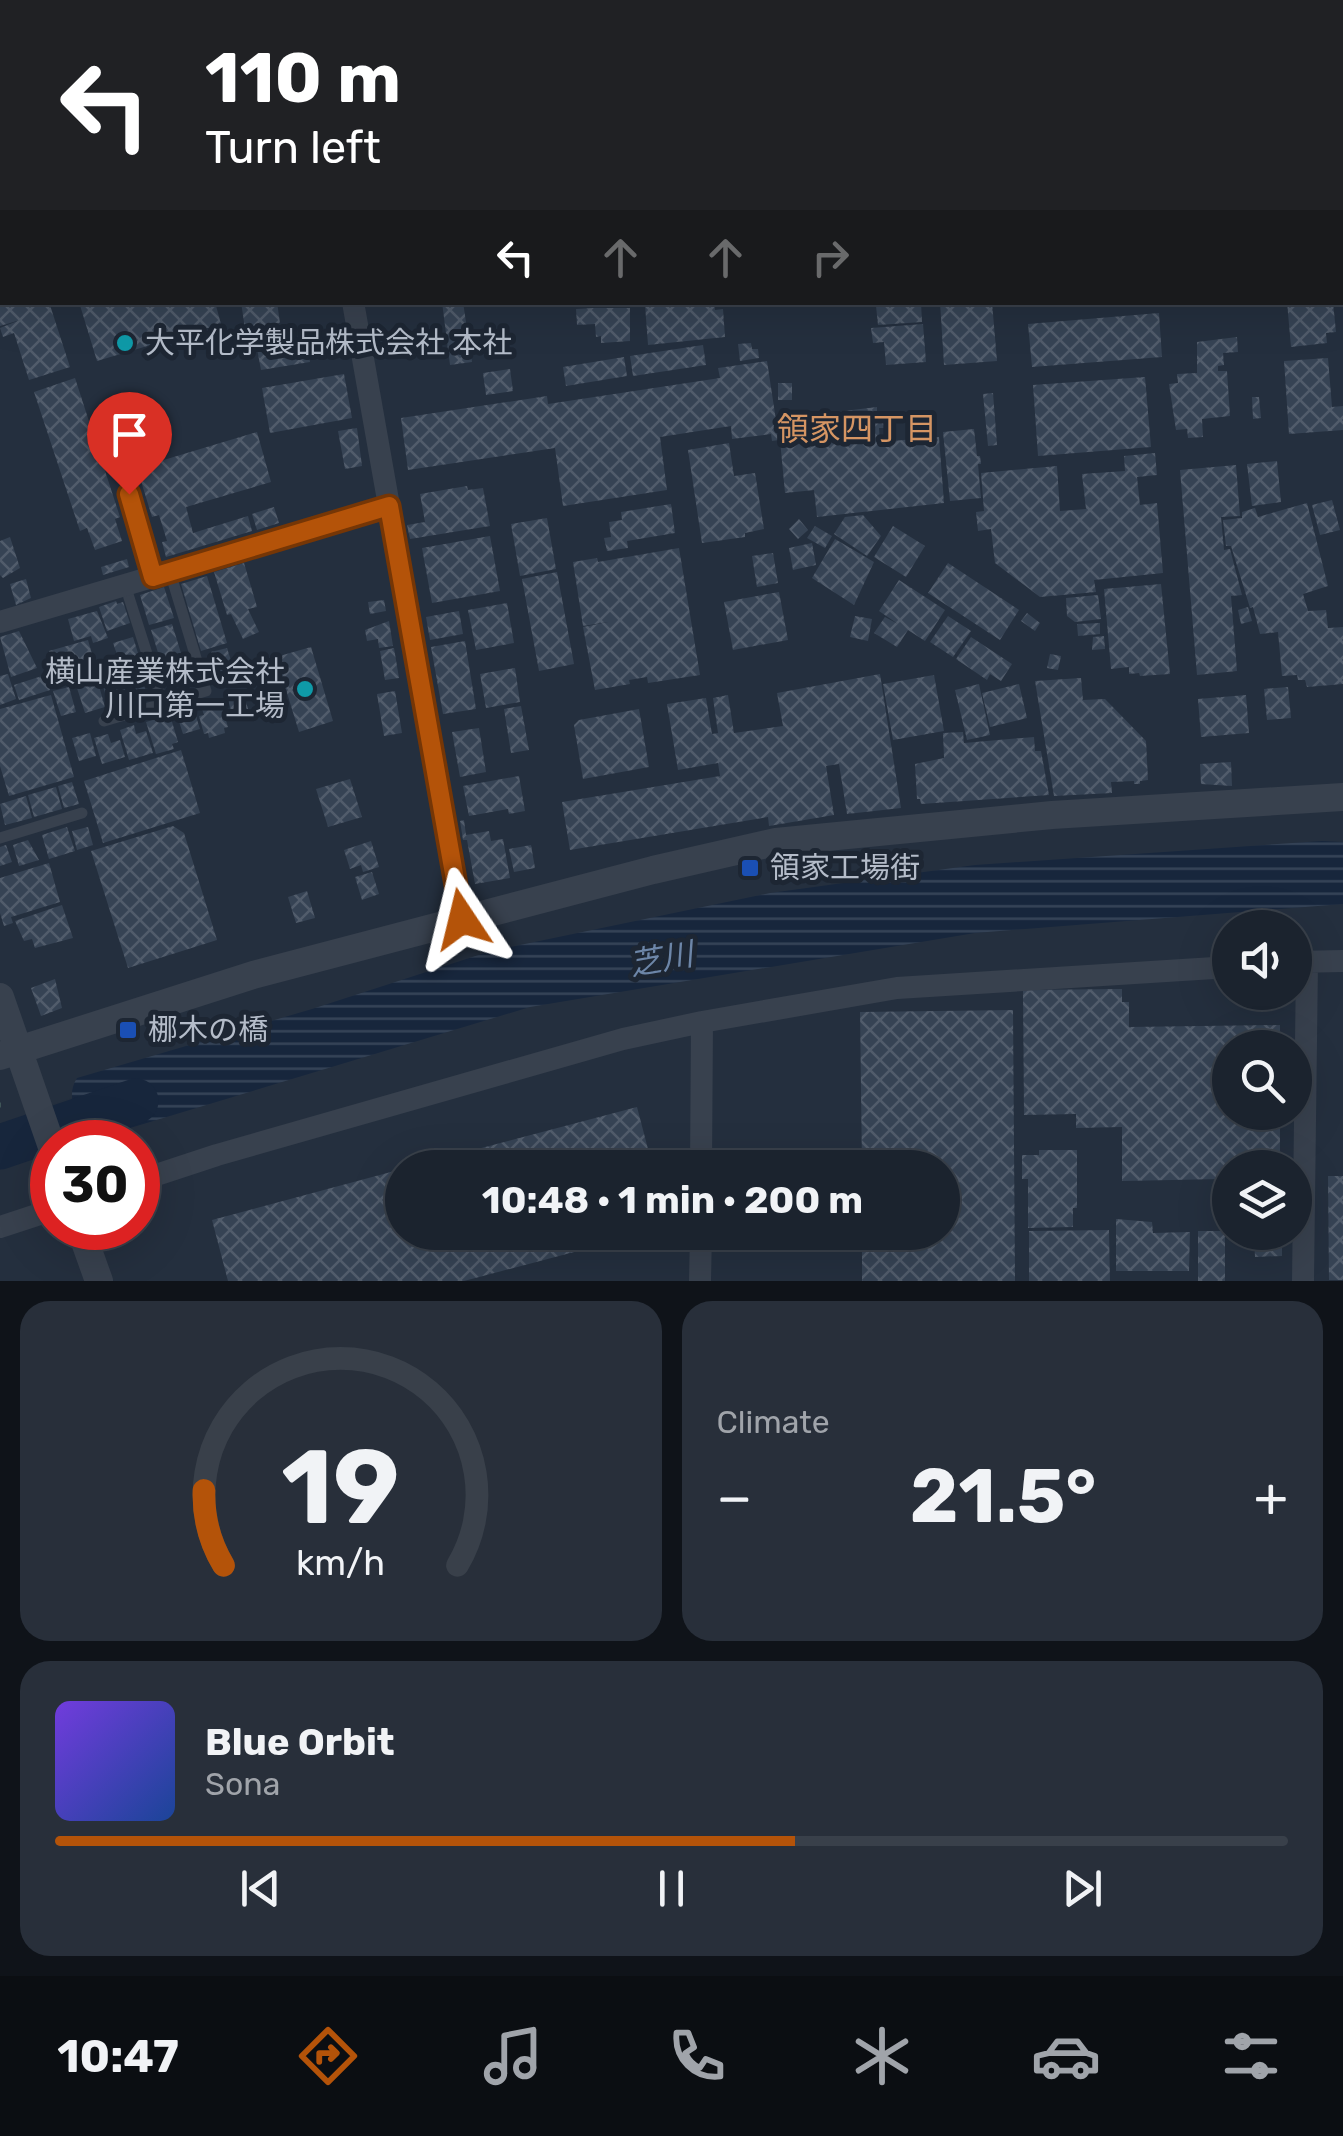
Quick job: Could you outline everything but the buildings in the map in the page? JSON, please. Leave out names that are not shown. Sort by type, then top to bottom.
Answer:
[{"type":"street","points":[[354,305],[462,919]]},
{"type":"street","points":[[0,622],[389,506]]},
{"type":"street","points":[[14,1058],[253,975],[776,842],[1072,813],[1343,797]]},
{"type":"street","points":[[1312,961],[1343,960]]},
{"type":"street","points":[[160,1175],[624,1039],[702,1022],[897,988],[1212,967]]},
{"type":"street","points":[[0,997],[14,1058],[40,1120]]},
{"type":"street","points":[[1301,1010],[1303,1281]]},
{"type":"street","points":[[701,1150],[702,1022]]},
{"type":"street","points":[[0,1227],[30,1217]]},
{"type":"street","points":[[88,1250],[99,1281]]},
{"type":"street","points":[[700,1281],[701,1250]]},
{"type":"lane","points":[[104,721],[206,691],[129,494]]},
{"type":"lane","points":[[125,585],[163,704]]},
{"type":"lane","points":[[0,838],[82,813]]},
{"type":"water","points":[[1343,842],[1343,904],[1212,910],[1212,914],[975,933],[530,1007],[156,1120],[78,1120],[72,1101],[77,1078],[491,951],[770,893],[975,865]]},
{"type":"waterway","name":"芝川","points":[[0,1147],[136,1101]]},
{"type":"place","name":"大平化学製品株式会社 本社","points":[[125,343]]},
{"type":"place","name":"横山産業株式会社 川口第一工場","points":[[305,689]]},
{"type":"place","name":"領家工場街","points":[[750,868]]},
{"type":"place","name":"梛木の橋","points":[[128,1030]]},
{"type":"district","name":"領家四丁目","points":[[857,429]]},
{"type":"route","points":[[129,494],[153,577],[389,506],[462,919]]}]
